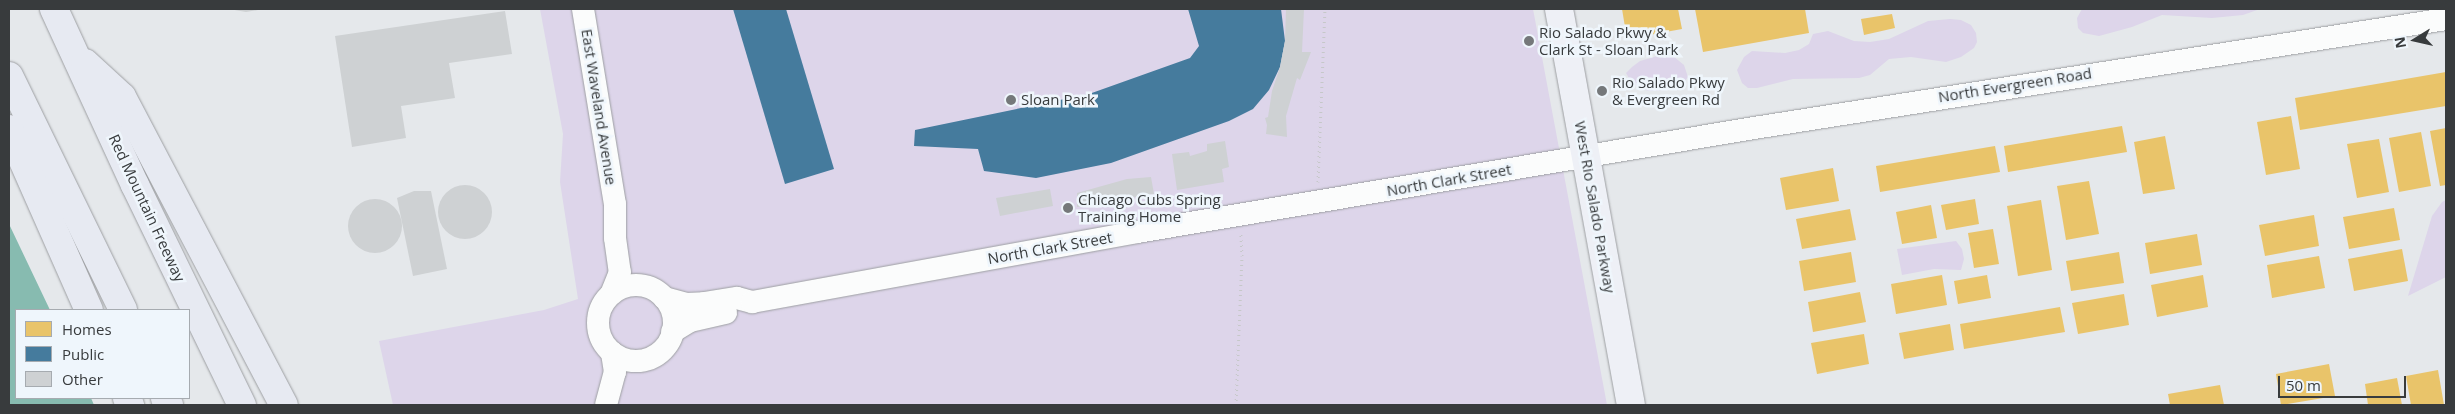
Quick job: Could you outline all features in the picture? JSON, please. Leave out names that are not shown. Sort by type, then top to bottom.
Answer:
[{"type":"highway","name":"Red Mountain Freeway","points":[[54,9],[78,57],[134,185],[242,405]]},
{"type":"highway","points":[[78,57],[122,97],[284,405]]},
{"type":"highway","points":[[9,76],[122,309]]},
{"type":"highway","points":[[9,129],[89,309]]},
{"type":"main road","name":"West Rio Salado Parkway","points":[[1559,9],[1631,405]]},
{"type":"street","name":"East Waveland Avenue","points":[[583,9],[615,204],[615,238],[620,272],[611,294]]},
{"type":"street","name":"North Evergreen Road","points":[[1585,156],[2442,16]]},
{"type":"street","name":"North Clark Street","points":[[659,293],[687,304],[737,298],[752,302],[1585,156]]},
{"type":"street","name":"East Waveland Avenue","points":[[615,204],[627,235],[633,264],[659,293]]},
{"type":"street","points":[[631,285],[659,293],[673,316],[672,332],[661,351],[640,360],[626,360],[612,352],[603,342],[598,323],[600,310],[611,294],[631,285]]},
{"type":"street","name":"North Clark Street","points":[[672,332],[690,322],[741,310],[752,302]]},
{"type":"street","points":[[606,405],[615,372],[612,352]]},
{"type":"street","points":[[617,405],[631,373],[640,360]]},
{"type":"path","points":[[1318,202],[1325,9]]},
{"type":"path","points":[[1236,405],[1242,256],[1238,216]]},
{"type":"shaded area","name":"Chicago Cubs Spring Training Home","points":[[540,9],[1533,9],[1607,405],[393,405],[379,341],[544,310],[578,299],[560,182],[563,134]]},
{"type":"shaded area","points":[[2082,9],[2260,9],[2243,15],[2212,18],[2162,15],[2132,27],[2099,36],[2083,33],[2078,28],[2077,18]]},
{"type":"shaded area","points":[[1961,20],[1971,25],[1976,33],[1977,42],[1974,48],[1961,57],[1946,62],[1911,57],[1889,59],[1870,75],[1859,78],[1793,79],[1757,88],[1748,88],[1742,83],[1737,70],[1744,57],[1752,51],[1785,53],[1799,50],[1809,44],[1813,34],[1828,31],[1854,41],[1870,42],[1889,39],[1928,21]]},
{"type":"shaded area","points":[[1661,55],[1673,56],[1684,65],[1688,77],[1682,85],[1667,90],[1650,91],[1641,89],[1631,82],[1626,73],[1632,67],[1640,61]]},
{"type":"shaded area","points":[[2446,200],[2446,277],[2408,296],[2432,216],[2442,202]]},
{"type":"shaded area","points":[[9,224],[50,309],[15,309],[15,399],[91,399],[94,405],[9,405]]},
{"type":"shaded area","points":[[1956,241],[1962,249],[1964,259],[1961,270],[1934,269],[1902,275],[1897,249]]},
{"type":"building: Homes","points":[[1622,9],[1678,9],[1682,29],[1627,39]]},
{"type":"building: Homes","points":[[1695,9],[1805,9],[1809,33],[1703,52]]},
{"type":"building: Homes","points":[[1892,14],[1895,28],[1864,35],[1861,19]]},
{"type":"building: Homes","points":[[2446,72],[2446,106],[2300,130],[2295,98]]},
{"type":"building: Homes","points":[[2291,116],[2300,169],[2266,175],[2257,122]]},
{"type":"building: Homes","points":[[2122,126],[2127,152],[2008,172],[2004,146]]},
{"type":"building: Homes","points":[[2446,128],[2446,185],[2440,186],[2430,131]]},
{"type":"building: Homes","points":[[2421,132],[2431,186],[2399,192],[2389,138]]},
{"type":"building: Homes","points":[[2165,136],[2175,189],[2143,194],[2134,142]]},
{"type":"building: Homes","points":[[2379,139],[2389,192],[2357,198],[2347,144]]},
{"type":"building: Homes","points":[[1995,146],[2000,172],[1880,192],[1876,166]]},
{"type":"building: Homes","points":[[1833,168],[1839,201],[1786,210],[1780,178]]},
{"type":"building: Homes","points":[[2089,181],[2099,234],[2066,240],[2057,186]]},
{"type":"building: Homes","points":[[1975,199],[1979,224],[1946,230],[1941,205]]},
{"type":"building: Homes","points":[[2041,200],[2052,270],[2018,276],[2007,206]]},
{"type":"building: Homes","points":[[1931,205],[1937,238],[1902,244],[1896,212]]},
{"type":"building: Homes","points":[[2394,208],[2400,240],[2349,249],[2343,217]]},
{"type":"building: Homes","points":[[1850,209],[1856,240],[1802,249],[1796,219]]},
{"type":"building: Homes","points":[[2314,215],[2319,246],[2265,256],[2259,225]]},
{"type":"building: Homes","points":[[1993,229],[1999,264],[1974,268],[1968,233]]},
{"type":"building: Homes","points":[[2197,234],[2202,265],[2150,274],[2145,243]]},
{"type":"building: Homes","points":[[2402,249],[2408,281],[2354,291],[2348,259]]},
{"type":"building: Homes","points":[[1851,252],[1856,282],[1804,291],[1799,261]]},
{"type":"building: Homes","points":[[2119,252],[2124,283],[2071,291],[2066,261]]},
{"type":"building: Homes","points":[[2319,256],[2325,288],[2272,298],[2267,265]]},
{"type":"building: Homes","points":[[1942,275],[1947,305],[1896,314],[1891,284]]},
{"type":"building: Homes","points":[[1987,275],[1991,298],[1958,304],[1954,281]]},
{"type":"building: Homes","points":[[2203,275],[2208,307],[2157,317],[2151,285]]},
{"type":"building: Homes","points":[[1860,292],[1866,322],[1813,332],[1808,302]]},
{"type":"building: Homes","points":[[2124,294],[2129,325],[2078,334],[2072,303]]},
{"type":"building: Homes","points":[[2060,307],[2065,332],[1964,349],[1960,324]]},
{"type":"building: Homes","points":[[1950,324],[1954,350],[1904,359],[1899,333]]},
{"type":"building: Homes","points":[[1864,334],[1869,364],[1817,374],[1811,343]]},
{"type":"building: Homes","points":[[2329,364],[2335,396],[2281,405],[2276,374]]},
{"type":"building: Homes","points":[[2438,370],[2444,405],[2411,405],[2406,376]]},
{"type":"building: Homes","points":[[2397,378],[2402,405],[2368,405],[2365,384]]},
{"type":"building: Homes","points":[[2220,385],[2224,405],[2170,405],[2168,394]]},
{"type":"building: Public","points":[[733,9],[786,9],[834,169],[785,184]]},
{"type":"building: Public","points":[[1188,9],[1281,9],[1285,41],[1280,67],[1269,90],[1253,109],[1229,121],[1111,163],[1036,178],[984,171],[978,149],[914,146],[915,130],[1089,94],[1190,58],[1199,46]]},
{"type":"building: Other","points":[[229,9],[258,9],[258,10],[246,12]]},
{"type":"building: Other","points":[[1286,9],[1304,9],[1302,52],[1311,52],[1300,80],[1297,78],[1286,116],[1287,137],[1266,134],[1267,125],[1265,118],[1268,117],[1272,91],[1280,67],[1285,41]]},
{"type":"building: Other","points":[[505,11],[512,54],[449,63],[455,98],[401,106],[406,138],[352,147],[335,36]]},
{"type":"building: Other","points":[[1225,141],[1229,167],[1222,169],[1224,182],[1177,190],[1172,154],[1189,152],[1190,156],[1207,151],[1207,144]]},
{"type":"building: Other","points":[[1151,177],[1154,194],[1077,207],[1077,193],[1127,179]]},
{"type":"building: Other","points":[[465,185],[475,187],[484,193],[490,202],[492,212],[490,222],[484,231],[475,237],[465,239],[455,237],[446,231],[440,222],[438,212],[440,202],[446,193],[455,187]]},
{"type":"building: Other","points":[[1050,189],[1053,206],[1000,216],[996,198]]},
{"type":"building: Other","points":[[414,191],[431,191],[447,269],[413,276],[397,198]]},
{"type":"building: Other","points":[[375,199],[385,201],[394,207],[400,216],[402,226],[400,236],[394,245],[385,251],[375,253],[365,251],[356,245],[350,236],[348,226],[350,216],[356,207],[365,201]]},
{"type":"place","name":"Rio Salado Pkwy & Clark St - Sloan Park","points":[[1529,41]]},
{"type":"place","name":"Rio Salado Pkwy & Evergreen Rd","points":[[1602,91]]},
{"type":"place","name":"Sloan Park","points":[[1011,100]]},
{"type":"place","name":"Chicago Cubs Spring Training Home","points":[[1068,208]]}]
